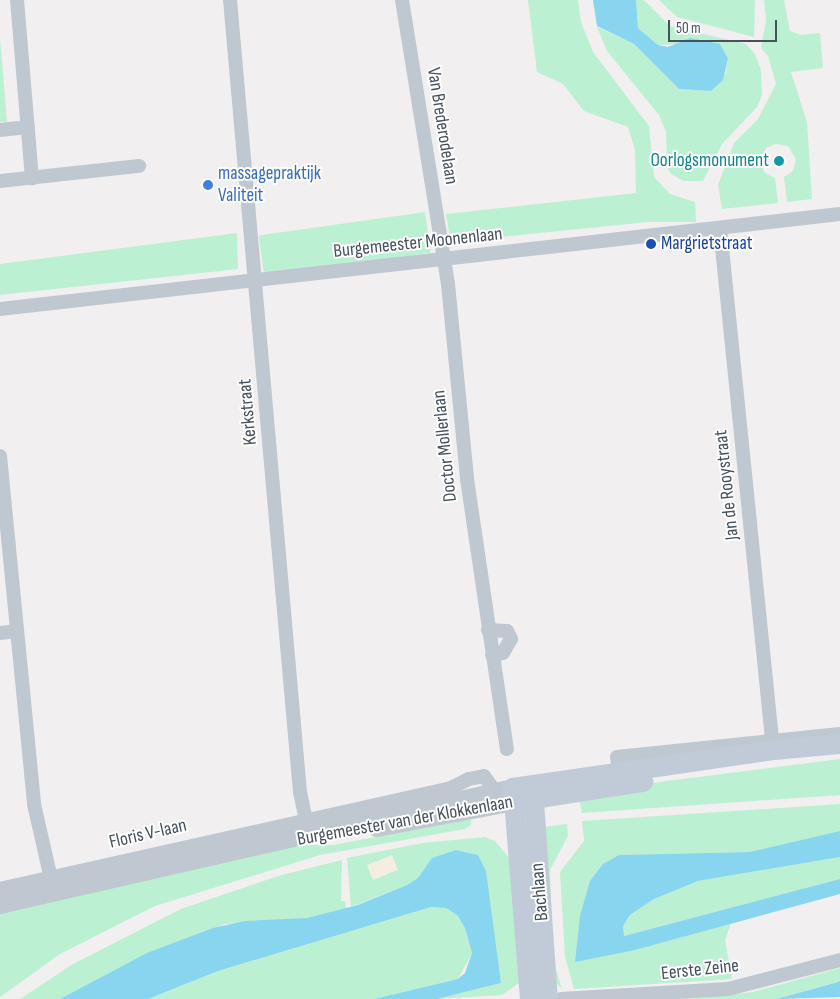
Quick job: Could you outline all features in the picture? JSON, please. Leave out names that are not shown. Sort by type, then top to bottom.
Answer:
[{"type":"main road","name":"Burgemeester van der Klokkenlaan","points":[[518,793],[840,744]]},
{"type":"main road","name":"Burgemeester van der Klokkenlaan","points":[[620,778],[810,757],[840,757]]},
{"type":"main road","name":"Bachlaan","points":[[518,793],[530,999]]},
{"type":"main road","name":"Bachlaan","points":[[518,793],[548,999]]},
{"type":"street","points":[[17,0],[32,178]]},
{"type":"street","name":"Kerkstraat","points":[[230,0],[300,792],[306,820]]},
{"type":"street","name":"Van Brederodelaan","points":[[402,0],[444,259]]},
{"type":"street","points":[[0,130],[28,127]]},
{"type":"street","points":[[0,181],[139,166]]},
{"type":"street","name":"Burgemeester Moonenlaan","points":[[0,309],[840,214]]},
{"type":"street","name":"Jan de Rooystraat","points":[[720,228],[772,739]]},
{"type":"street","name":"Doctor Mollerlaan","points":[[444,259],[467,479],[507,749]]},
{"type":"street","points":[[0,456],[34,804],[51,878]]},
{"type":"street","points":[[488,630],[507,631],[511,639],[503,653],[492,655]]},
{"type":"street","points":[[0,633],[17,631]]},
{"type":"street","points":[[620,778],[618,757],[772,739],[840,734]]},
{"type":"street","name":"Burgemeester van der Klokkenlaan","points":[[306,820],[449,789],[484,776],[518,793]]},
{"type":"street","name":"Burgemeester van der Klokkenlaan","points":[[285,841],[518,793]]},
{"type":"street","name":"Floris V-laan","points":[[0,889],[306,820]]},
{"type":"street","name":"Floris V-laan","points":[[0,905],[285,841]]},
{"type":"street","name":"Eerste Zeine","points":[[560,999],[728,989],[840,960]]},
{"type":"green space","points":[[528,0],[578,0],[581,22],[593,52],[649,126],[654,177],[670,194],[695,202],[696,222],[648,222],[451,242],[446,214],[636,193],[635,150],[628,127],[584,111],[563,84],[537,72]]},
{"type":"green space","points":[[636,0],[644,0],[670,26],[746,44],[755,54],[761,70],[762,95],[757,107],[722,144],[703,181],[683,181],[670,173],[667,167],[666,132],[659,115],[607,51],[597,27],[634,44],[679,89],[711,91],[726,73],[728,59],[676,44],[658,45],[638,28]]},
{"type":"green space","points":[[659,0],[755,0],[754,37],[677,17]]},
{"type":"green space","points":[[764,0],[784,0],[790,31],[801,35],[820,33],[823,68],[791,72],[807,122],[812,199],[787,202],[784,177],[793,171],[796,159],[788,146],[776,144],[766,148],[760,162],[765,173],[775,178],[778,203],[722,209],[718,185],[734,143],[758,119],[776,84],[768,56],[761,48],[766,20]]},
{"type":"green space","points":[[0,38],[7,122],[0,122]]},
{"type":"green space","points":[[425,212],[431,253],[264,276],[259,235]]},
{"type":"green space","points":[[237,233],[238,269],[0,295],[0,264]]},
{"type":"green space","points":[[840,759],[840,795],[582,813],[579,798],[659,782]]},
{"type":"green space","points":[[840,804],[840,831],[806,840],[750,852],[619,855],[580,916],[635,950],[731,923],[725,940],[732,979],[574,989],[565,957],[560,872],[584,841],[582,821]]},
{"type":"green space","points":[[471,819],[471,825],[465,829],[320,855],[155,906],[60,954],[0,997],[0,912],[295,845],[333,845]]},
{"type":"green space","points":[[567,824],[568,836],[550,870],[553,960],[562,989],[554,981],[543,827]]},
{"type":"green space","points":[[485,837],[495,841],[512,861],[523,980],[502,995],[437,999],[501,983],[478,855],[456,850],[427,865],[418,879],[407,885],[351,907],[347,858],[423,843]]},
{"type":"green space","points":[[840,857],[840,879],[624,936],[623,926],[630,915],[654,899],[698,881]]},
{"type":"green space","points":[[342,860],[341,901],[345,901],[346,909],[307,918],[225,924],[147,954],[60,999],[20,999],[73,964],[181,909],[278,876]]},
{"type":"green space","points":[[431,907],[446,908],[457,915],[465,928],[472,953],[458,979],[374,999],[148,999],[218,971]]},
{"type":"green space","points":[[840,968],[840,981],[776,999],[690,999],[753,992]]},
{"type":"sand","points":[[392,855],[398,870],[373,880],[367,865]]},
{"type":"water","points":[[593,0],[636,0],[638,28],[658,45],[668,47],[690,38],[720,44],[728,59],[723,80],[711,91],[679,89],[634,44],[597,26]]},
{"type":"water","points":[[840,831],[840,857],[698,881],[654,899],[630,915],[623,926],[624,936],[840,879],[840,894],[635,950],[575,962],[580,916],[590,881],[603,864],[619,855],[750,852]]},
{"type":"water","points":[[456,850],[478,855],[486,871],[501,983],[437,999],[374,999],[458,979],[465,973],[472,953],[465,928],[457,915],[446,908],[431,907],[218,971],[148,999],[60,999],[147,953],[213,928],[245,921],[307,918],[358,905],[407,885],[418,878],[432,858]]},
{"type":"water","points":[[840,981],[840,997],[776,999],[838,982]]},
{"type":"place","name":"Oorlogsmonument","points":[[779,161]]},
{"type":"place","name":"massagepraktijk Valiteit","points":[[208,185]]},
{"type":"place","name":"Margrietstraat","points":[[651,244]]}]
